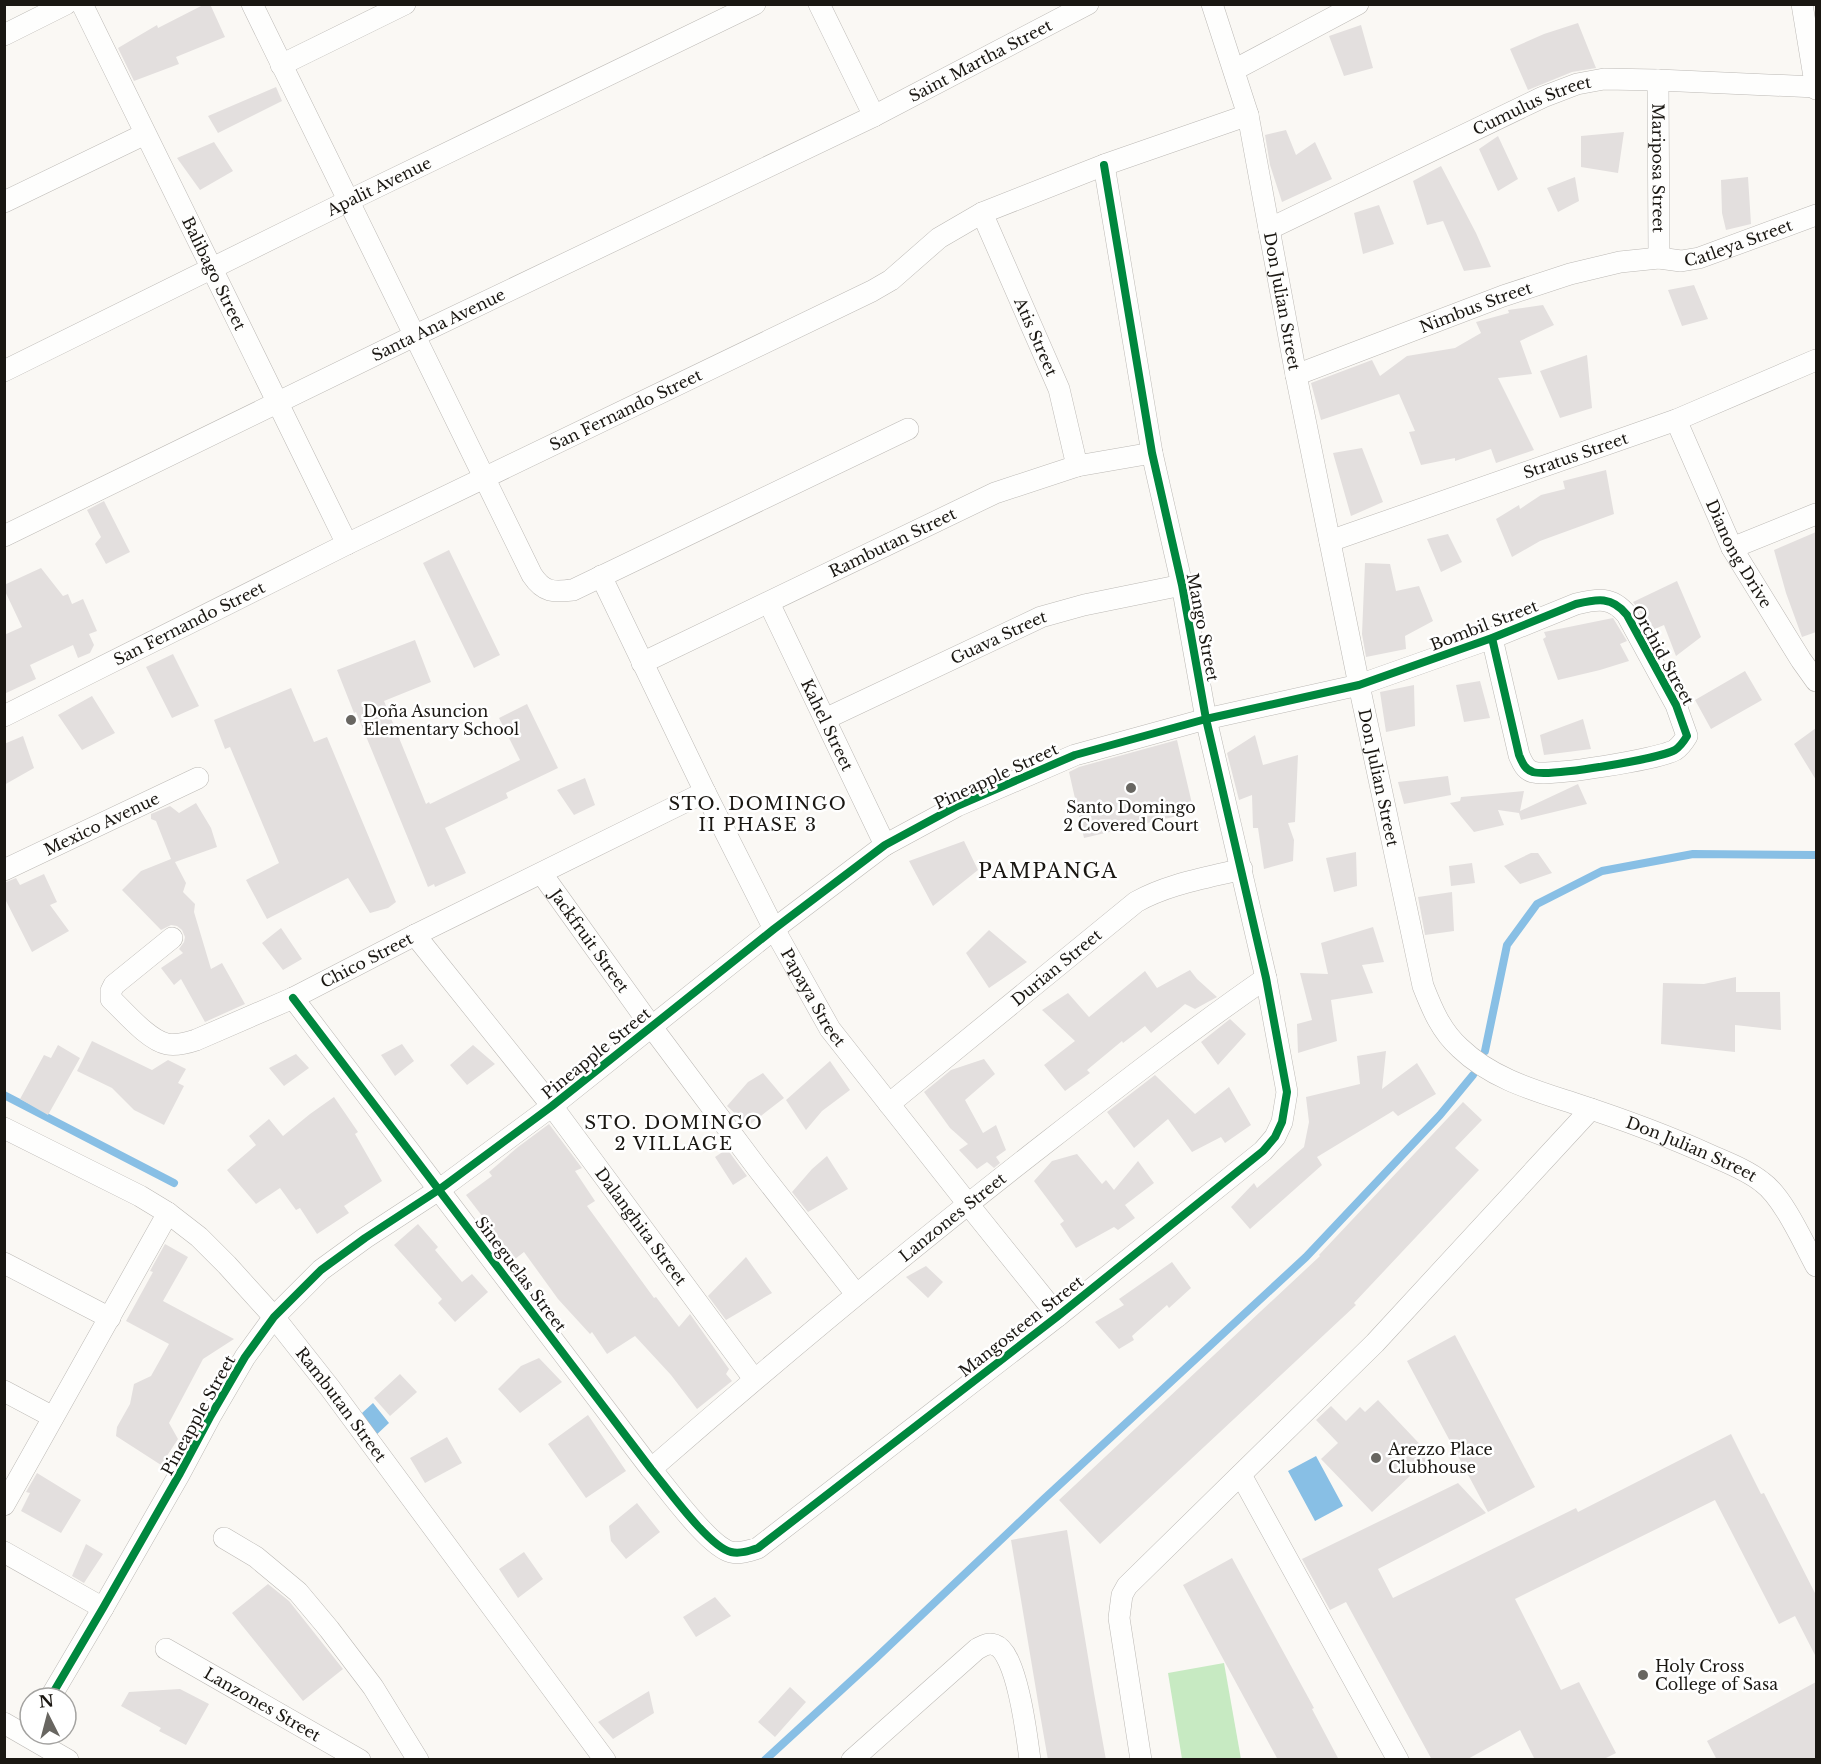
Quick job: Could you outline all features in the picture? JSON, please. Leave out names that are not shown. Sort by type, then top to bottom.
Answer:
[{"type":"street","points":[[4,35],[66,4]]},
{"type":"street","name":"Balibago Street","points":[[82,4],[347,544]]},
{"type":"street","points":[[252,4],[538,585],[554,592],[573,590],[909,429]]},
{"type":"street","points":[[281,65],[405,4]]},
{"type":"street","name":"Apalit Avenue","points":[[4,371],[755,4]]},
{"type":"street","points":[[819,4],[874,116]]},
{"type":"street","name":"Saint Martha Street","points":[[874,116],[1088,4]]},
{"type":"street","name":"Don Julian Street","points":[[1212,4],[1248,115],[1296,375],[1359,685],[1423,986],[1438,1023],[1460,1048],[1490,1070],[1518,1085],[1591,1109],[1692,1147],[1745,1171],[1764,1183],[1780,1202],[1816,1266]]},
{"type":"street","points":[[1234,70],[1358,4]]},
{"type":"street","points":[[1802,4],[1816,88]]},
{"type":"street","name":"Cumulus Street","points":[[1269,229],[1543,97],[1577,84],[1604,79],[1816,88]]},
{"type":"street","name":"Mariposa Street","points":[[1658,80],[1659,258]]},
{"type":"street","name":"San Fernando Street","points":[[4,716],[347,544],[872,291],[891,280],[939,238],[982,213],[1104,165],[1248,115]]},
{"type":"street","name":"Santa Ana Avenue","points":[[4,536],[414,336],[874,116]]},
{"type":"street","points":[[4,202],[145,134]]},
{"type":"street","name":"Mango Street","points":[[1104,165],[1152,453],[1182,585],[1206,718],[1266,978],[1287,1092]]},
{"type":"street","name":"Atis Street","points":[[982,213],[1059,389],[1077,466]]},
{"type":"street","name":"Catleya Street","points":[[1659,258],[1681,261],[1700,258],[1816,215]]},
{"type":"street","name":"Nimbus Street","points":[[1296,375],[1503,296],[1620,262],[1659,258]]},
{"type":"street","name":"Stratus Street","points":[[1330,541],[1676,420],[1816,360]]},
{"type":"street","name":"Dianong Drive","points":[[1676,420],[1732,548],[1809,656],[1816,681]]},
{"type":"street","name":"Rambutan Street","points":[[642,663],[995,493],[1077,466],[1152,453]]},
{"type":"street","points":[[1732,548],[1816,514]]},
{"type":"street","name":"Papaya Street","points":[[601,576],[774,929],[830,1029],[1058,1316]]},
{"type":"street","name":"Guava Street","points":[[825,719],[1041,617],[1084,605],[1182,585]]},
{"type":"street","name":"Bombil Street","points":[[1359,685],[1492,638],[1576,604],[1601,600],[1620,605]]},
{"type":"street","name":"Kahel Street","points":[[768,603],[885,845]]},
{"type":"street","name":"Orchid Street","points":[[1492,638],[1520,755],[1524,765],[1530,771],[1561,773],[1660,756],[1675,750],[1683,743],[1686,736],[1676,705],[1620,605]]},
{"type":"street","name":"Pineapple Street","points":[[57,1686],[104,1608],[245,1357],[274,1317],[321,1270],[440,1189],[552,1106],[774,929],[885,845],[957,806],[1065,759],[1206,718],[1359,685]]},
{"type":"street","name":"Mexico Avenue","points":[[4,870],[198,778]]},
{"type":"street","name":"Chico Street","points":[[172,938],[114,985],[111,999],[152,1037],[167,1044],[183,1044],[293,998],[414,935],[705,792]]},
{"type":"street","name":"Durian Street","points":[[890,1104],[1136,902],[1172,886],[1242,869]]},
{"type":"street","name":"Jackfruit Street","points":[[542,874],[651,1026],[758,1169],[856,1294]]},
{"type":"street","name":"Dalanghita Street","points":[[414,935],[552,1106],[754,1379]]},
{"type":"street","name":"Lanzones Street","points":[[651,1469],[754,1379],[968,1204],[1176,1042],[1266,978]]},
{"type":"street","name":"Sineguelas Street","points":[[293,998],[651,1469],[707,1536],[721,1548],[738,1553]]},
{"type":"street","name":"Mangosteen Street","points":[[738,1553],[758,1548],[1058,1316],[1263,1151],[1275,1137],[1282,1122],[1287,1092]]},
{"type":"street","points":[[1141,1760],[1119,1618],[1122,1595],[1138,1574],[1375,1343],[1591,1109]]},
{"type":"street","name":"Rambutan Street","points":[[4,1128],[140,1196],[168,1213],[199,1237],[227,1265],[274,1317],[330,1388],[605,1760]]},
{"type":"street","points":[[4,1505],[168,1213]]},
{"type":"street","points":[[4,1263],[110,1318]]},
{"type":"street","points":[[4,1391],[53,1417]]},
{"type":"street","points":[[1241,1475],[1398,1760]]},
{"type":"street","points":[[224,1538],[256,1557],[298,1592],[373,1687],[418,1760]]},
{"type":"street","points":[[4,1552],[104,1608]]},
{"type":"street","points":[[852,1760],[977,1649],[986,1644],[993,1644],[1001,1648],[1009,1660],[1021,1706],[1030,1760]]},
{"type":"street","name":"Lanzones Street","points":[[166,1649],[360,1760]]},
{"type":"street","points":[[47,1746],[68,1760]]},
{"type":"green space","points":[[1224,1663],[1241,1759],[1182,1759],[1168,1673]]},
{"type":"water","points":[[373,1403],[389,1423],[374,1437],[362,1413]]},
{"type":"water","points":[[1316,1456],[1343,1506],[1315,1521],[1288,1471]]},
{"type":"building","points":[[205,4],[210,4],[225,37],[176,57],[179,64],[134,81],[118,48],[157,25],[158,28]]},
{"type":"building","points":[[1578,23],[1596,68],[1572,72],[1528,90],[1510,49],[1544,34]]},
{"type":"building","points":[[1361,25],[1373,68],[1344,76],[1329,36]]},
{"type":"building","points":[[276,87],[282,101],[218,133],[208,116]]},
{"type":"building","points":[[1286,130],[1296,155],[1315,142],[1332,179],[1282,202],[1270,165],[1265,135]]},
{"type":"building","points":[[1624,132],[1618,173],[1581,167],[1581,136]]},
{"type":"building","points":[[1498,136],[1518,179],[1498,191],[1479,149]]},
{"type":"building","points":[[214,142],[233,171],[200,190],[177,158]]},
{"type":"building","points":[[1441,166],[1491,267],[1464,271],[1443,221],[1427,225],[1413,181]]},
{"type":"building","points":[[1575,177],[1579,201],[1558,212],[1547,188]]},
{"type":"building","points":[[1748,177],[1751,224],[1726,230],[1722,213],[1721,180]]},
{"type":"building","points":[[1379,205],[1394,244],[1363,254],[1354,213]]},
{"type":"building","points":[[1694,285],[1708,319],[1682,326],[1668,290]]},
{"type":"building","points":[[1543,305],[1554,325],[1520,341],[1532,374],[1498,378],[1534,450],[1496,463],[1491,449],[1455,461],[1455,458],[1421,465],[1409,432],[1415,431],[1399,394],[1321,420],[1311,383],[1372,360],[1380,376],[1407,356],[1455,348],[1481,333],[1476,322],[1509,313],[1508,310]]},
{"type":"building","points":[[1587,355],[1592,408],[1560,418],[1540,371]]},
{"type":"building","points":[[1362,448],[1383,502],[1351,516],[1333,453]]},
{"type":"building","points":[[1606,470],[1614,514],[1540,541],[1512,557],[1496,519],[1519,505],[1520,509],[1541,495],[1565,489],[1563,481]]},
{"type":"building","points":[[104,501],[130,552],[106,564],[95,544],[101,537],[87,510]]},
{"type":"building","points":[[1816,532],[1816,632],[1802,637],[1774,550]]},
{"type":"building","points":[[1448,534],[1462,562],[1441,572],[1427,539]]},
{"type":"building","points":[[449,550],[500,655],[474,668],[423,563]]},
{"type":"building","points":[[1365,563],[1390,564],[1396,591],[1419,586],[1433,621],[1405,636],[1406,649],[1366,657],[1362,634]]},
{"type":"building","points":[[41,568],[63,596],[68,594],[72,604],[83,599],[97,631],[89,634],[94,645],[90,653],[78,658],[73,645],[30,665],[36,679],[4,694],[4,635],[22,627],[4,585]]},
{"type":"building","points":[[1677,581],[1701,637],[1676,656],[1664,625],[1650,631],[1633,602]]},
{"type":"building","points":[[1613,618],[1627,641],[1620,644],[1629,661],[1558,680],[1543,639],[1546,637],[1544,632]]},
{"type":"building","points":[[415,640],[431,682],[384,701],[426,804],[520,760],[499,718],[527,704],[558,768],[506,793],[508,798],[445,828],[466,873],[435,887],[434,884],[428,887],[337,670]]},
{"type":"building","points":[[173,654],[199,706],[172,718],[146,667]]},
{"type":"building","points":[[1745,671],[1762,700],[1711,729],[1695,700]]},
{"type":"building","points":[[1480,681],[1490,718],[1464,722],[1456,685]]},
{"type":"building","points":[[1414,685],[1415,726],[1386,732],[1380,692]]},
{"type":"building","points":[[291,688],[314,742],[327,737],[396,902],[388,908],[370,913],[348,878],[267,919],[246,880],[279,863],[230,747],[225,749],[214,720]]},
{"type":"building","points":[[92,696],[115,733],[82,750],[58,715]]},
{"type":"building","points":[[1583,719],[1591,749],[1544,755],[1540,735]]},
{"type":"building","points":[[1816,728],[1816,780],[1794,744]]},
{"type":"building","points":[[1255,735],[1263,765],[1298,755],[1295,822],[1288,823],[1294,840],[1293,861],[1264,869],[1258,828],[1253,828],[1252,795],[1239,800],[1227,753]]},
{"type":"building","points":[[23,736],[34,768],[4,785],[4,744]]},
{"type":"building","name":"Santo Domingo 2 Covered Court","points":[[1177,740],[1194,812],[1084,838],[1069,772],[1079,767]]},
{"type":"building","points":[[1448,776],[1451,795],[1404,804],[1398,782]]},
{"type":"building","points":[[585,778],[595,805],[574,815],[557,790]]},
{"type":"building","points":[[1578,784],[1587,804],[1521,820],[1519,813],[1498,810],[1504,825],[1474,832],[1450,803],[1460,801],[1461,797],[1524,791],[1520,811]]},
{"type":"building","points":[[196,803],[211,828],[217,847],[175,862],[186,883],[183,892],[195,904],[194,912],[211,969],[222,963],[245,1004],[205,1022],[181,979],[174,985],[161,968],[183,953],[179,949],[185,937],[182,930],[171,925],[161,930],[122,890],[141,871],[171,859],[156,821],[151,819],[151,814],[170,806],[179,813]]},
{"type":"building","points":[[964,841],[978,870],[933,906],[909,861]]},
{"type":"building","points":[[1356,852],[1357,886],[1334,892],[1326,858]]},
{"type":"building","points":[[1531,853],[1538,853],[1552,873],[1520,884],[1504,866]]},
{"type":"building","points":[[1472,863],[1475,883],[1451,886],[1449,866]]},
{"type":"building","points":[[44,874],[57,902],[50,905],[69,931],[32,952],[4,897],[4,883],[16,878],[20,885]]},
{"type":"building","points":[[1452,892],[1454,931],[1425,935],[1418,897]]},
{"type":"building","points":[[1373,927],[1384,962],[1362,965],[1373,993],[1331,1000],[1337,1041],[1298,1053],[1297,1024],[1312,1020],[1300,973],[1328,974],[1321,943]]},
{"type":"building","points":[[281,928],[302,959],[283,970],[262,943]]},
{"type":"building","points":[[989,930],[1027,962],[989,988],[966,953]]},
{"type":"building","points":[[1190,970],[1217,997],[1195,1009],[1185,1004],[1151,1033],[1145,1026],[1123,1043],[1122,1041],[1087,1070],[1090,1073],[1065,1091],[1044,1065],[1075,1041],[1042,1010],[1068,993],[1089,1017],[1145,971],[1157,988]]},
{"type":"building","points":[[1736,977],[1736,992],[1780,992],[1781,1030],[1735,1025],[1735,1052],[1661,1044],[1663,983],[1704,984]]},
{"type":"building","points":[[1230,1019],[1246,1034],[1218,1065],[1201,1042]]},
{"type":"building","points":[[92,1041],[152,1070],[168,1060],[186,1069],[178,1083],[184,1086],[164,1125],[134,1110],[112,1088],[77,1071]]},
{"type":"building","points":[[402,1044],[414,1061],[395,1076],[381,1055]]},
{"type":"building","points":[[58,1045],[80,1058],[48,1115],[20,1099],[44,1055],[51,1058]]},
{"type":"building","points":[[473,1045],[495,1064],[467,1085],[450,1065]]},
{"type":"building","points":[[1386,1051],[1382,1089],[1417,1063],[1436,1094],[1398,1116],[1393,1111],[1317,1157],[1322,1165],[1250,1229],[1231,1207],[1254,1183],[1257,1188],[1304,1147],[1309,1122],[1306,1097],[1360,1084],[1357,1056]]},
{"type":"building","points":[[296,1054],[309,1068],[284,1086],[269,1068]]},
{"type":"building","points":[[984,1059],[995,1074],[965,1100],[983,1133],[996,1125],[1006,1150],[996,1157],[1000,1163],[994,1168],[987,1162],[977,1169],[959,1150],[968,1144],[950,1128],[924,1092],[951,1070]]},
{"type":"building","points":[[830,1061],[850,1090],[822,1111],[806,1130],[786,1100]]},
{"type":"building","points":[[763,1073],[784,1098],[748,1126],[727,1106],[748,1082]]},
{"type":"building","points":[[1155,1075],[1195,1114],[1229,1087],[1251,1125],[1225,1143],[1221,1137],[1192,1152],[1168,1119],[1134,1148],[1107,1112]]},
{"type":"building","points":[[334,1097],[358,1132],[355,1134],[382,1181],[344,1206],[349,1213],[317,1234],[300,1208],[296,1210],[280,1188],[256,1204],[227,1170],[256,1145],[249,1136],[269,1119],[283,1136]]},
{"type":"building","points":[[1463,1102],[1482,1120],[1455,1148],[1479,1170],[1354,1303],[1356,1305],[1100,1544],[1059,1500],[1320,1256]]},
{"type":"building","points":[[549,1124],[582,1168],[575,1171],[595,1201],[587,1206],[654,1298],[656,1297],[679,1327],[690,1314],[729,1369],[726,1374],[732,1381],[697,1409],[671,1375],[635,1336],[607,1354],[592,1332],[590,1334],[558,1299],[524,1252],[515,1259],[466,1195],[492,1176],[489,1172],[518,1147]]},
{"type":"building","points":[[727,1149],[747,1176],[733,1185],[715,1157]]},
{"type":"building","points":[[1077,1154],[1102,1184],[1106,1180],[1114,1190],[1138,1161],[1154,1183],[1125,1205],[1135,1218],[1118,1230],[1114,1227],[1076,1248],[1060,1224],[1064,1221],[1034,1181],[1052,1161]]},
{"type":"building","points":[[827,1156],[848,1189],[808,1212],[792,1192]]},
{"type":"building","points":[[418,1224],[438,1247],[435,1250],[462,1282],[472,1274],[488,1292],[455,1322],[438,1303],[442,1299],[394,1245]]},
{"type":"building","points":[[165,1244],[188,1257],[163,1301],[234,1339],[203,1359],[169,1423],[178,1439],[161,1465],[116,1436],[117,1427],[130,1404],[134,1384],[151,1376],[169,1344],[126,1321],[153,1272],[150,1271]]},
{"type":"building","points":[[746,1257],[772,1293],[726,1320],[708,1296]]},
{"type":"building","points":[[1172,1262],[1191,1288],[1169,1308],[1167,1305],[1132,1336],[1134,1340],[1119,1349],[1095,1322],[1124,1305],[1119,1299]]},
{"type":"building","points":[[926,1266],[943,1282],[928,1298],[906,1277]]},
{"type":"building","points":[[1455,1335],[1535,1487],[1488,1512],[1407,1361]]},
{"type":"building","points":[[539,1358],[562,1382],[520,1413],[498,1389],[521,1366]]},
{"type":"building","points":[[400,1374],[417,1392],[390,1416],[374,1398]]},
{"type":"building","name":"Arezzo Place Clubhouse","points":[[1378,1400],[1431,1456],[1372,1512],[1321,1459],[1338,1443],[1316,1420],[1331,1406],[1346,1421],[1360,1407],[1365,1412]]},
{"type":"building","points":[[588,1415],[626,1471],[586,1498],[548,1444]]},
{"type":"building","points":[[1731,1434],[1816,1595],[1816,1657],[1795,1616],[1779,1624],[1715,1500],[1515,1599],[1561,1690],[1579,1682],[1616,1753],[1602,1760],[1535,1760],[1520,1730],[1466,1760],[1432,1760],[1346,1602],[1330,1610],[1302,1559],[1458,1483],[1486,1513],[1378,1569],[1393,1598],[1576,1508],[1578,1512]]},
{"type":"building","points":[[447,1437],[462,1463],[425,1483],[410,1458]]},
{"type":"building","points":[[37,1473],[81,1500],[61,1533],[21,1511],[30,1493],[26,1492]]},
{"type":"building","points":[[637,1503],[660,1532],[626,1559],[611,1541],[609,1526]]},
{"type":"building","points":[[1067,1530],[1106,1760],[1048,1760],[1040,1714],[1011,1540]]},
{"type":"building","points":[[86,1544],[103,1554],[84,1583],[72,1576]]},
{"type":"building","points":[[524,1552],[543,1579],[518,1598],[499,1569]]},
{"type":"building","points":[[1232,1558],[1314,1708],[1312,1709],[1339,1760],[1278,1760],[1183,1585]]},
{"type":"building","points":[[268,1584],[289,1601],[343,1669],[303,1701],[232,1613]]},
{"type":"building","points":[[715,1597],[731,1616],[696,1637],[683,1617]]},
{"type":"building","points":[[1816,1682],[1816,1760],[1717,1760],[1707,1741]]},
{"type":"building","points":[[790,1687],[806,1702],[775,1737],[758,1722]]},
{"type":"building","points":[[180,1689],[209,1704],[186,1745],[159,1731],[161,1728],[121,1706],[129,1692]]},
{"type":"building","points":[[649,1691],[654,1713],[613,1739],[598,1722]]},
{"type":"waterway","points":[[1485,1051],[1507,945],[1537,904],[1602,871],[1693,854],[1816,855]]},
{"type":"waterway","points":[[765,1760],[1306,1257],[1440,1115],[1473,1075]]},
{"type":"waterway","points":[[4,1095],[174,1183]]},
{"type":"cycle path","points":[[293,998],[651,1469],[700,1529],[711,1540],[731,1552],[758,1548],[1058,1316],[1263,1151],[1275,1137],[1282,1122],[1287,1092],[1266,978],[1206,719],[1182,585],[1152,453],[1104,165]]},
{"type":"cycle path","points":[[1604,600],[1616,605],[1627,615],[1676,705],[1687,736],[1675,750],[1648,758],[1560,772],[1530,771],[1519,755],[1492,638],[1576,604],[1604,600]]},
{"type":"cycle path","points":[[57,1686],[245,1357],[274,1317],[321,1270],[440,1189],[552,1106],[774,929],[885,845],[957,806],[1075,755],[1206,719],[1359,685],[1492,638]]},
{"type":"place","name":"Doña Asuncion Elementary School","points":[[351,720]]},
{"type":"place","name":"Santo Domingo 2 Covered Court","points":[[1131,788]]},
{"type":"place","name":"Arezzo Place Clubhouse","points":[[1376,1458]]},
{"type":"place","name":"Holy Cross College of Sasa","points":[[1643,1675]]},
{"type":"district","name":"STO. DOMINGO II PHASE 3","points":[[758,814]]},
{"type":"district","name":"PAMPANGA","points":[[1048,871]]},
{"type":"district","name":"STO. DOMINGO 2 VILLAGE","points":[[674,1133]]}]
